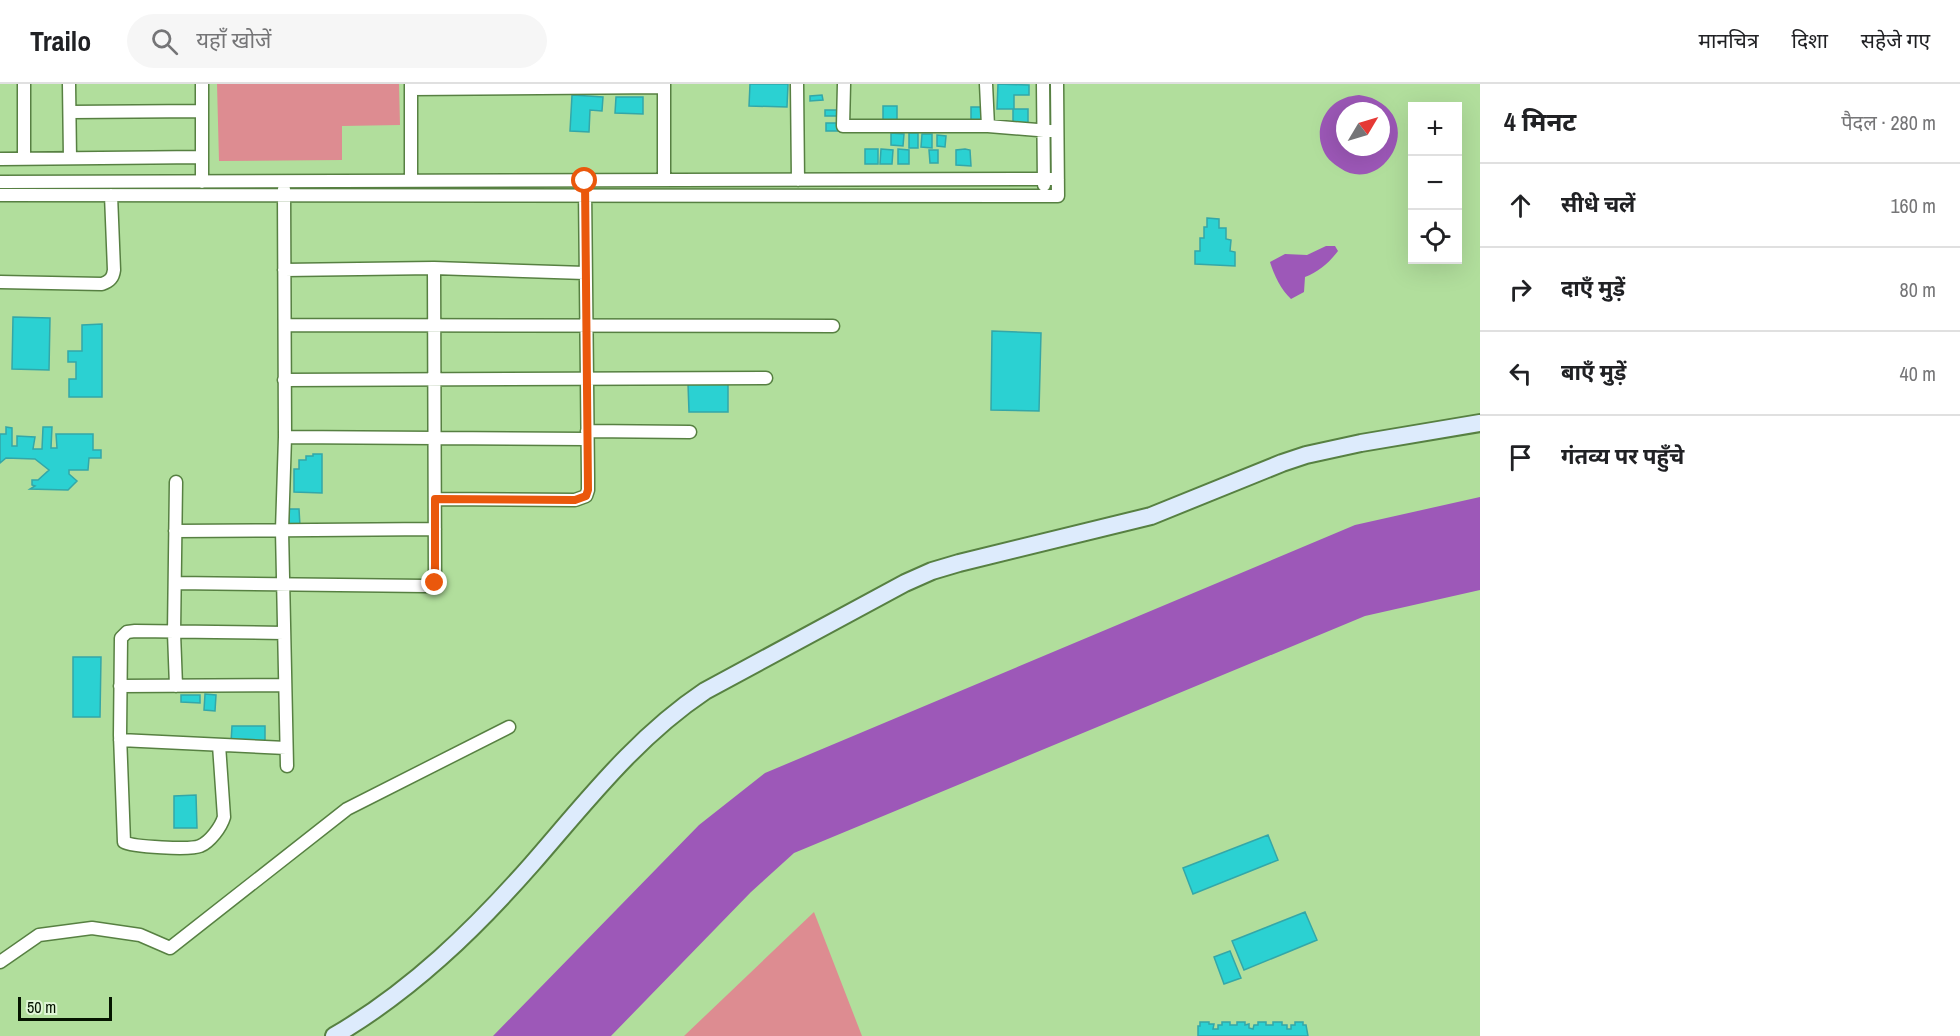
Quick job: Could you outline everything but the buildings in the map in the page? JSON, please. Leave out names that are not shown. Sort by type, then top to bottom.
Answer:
[{"type":"street","points":[[24,84],[24,159]]},
{"type":"street","points":[[69,84],[70,158]]},
{"type":"street","points":[[202,84],[202,182]]},
{"type":"street","points":[[797,84],[798,180]]},
{"type":"street","points":[[843,84],[843,126],[988,126],[1057,131]]},
{"type":"street","points":[[986,84],[988,126]]},
{"type":"street","points":[[1043,84],[1044,195]]},
{"type":"street","points":[[0,195],[1058,196],[1057,84]]},
{"type":"street","points":[[411,181],[411,86],[664,86],[664,180]]},
{"type":"street","points":[[70,112],[202,111]]},
{"type":"street","points":[[0,159],[202,157]]},
{"type":"street","points":[[0,182],[284,183],[1058,179]]},
{"type":"street","points":[[435,499],[582,498],[586,496],[588,490],[585,181]]},
{"type":"street","points":[[141,182],[141,195]]},
{"type":"street","points":[[284,183],[285,437],[282,530],[287,766]]},
{"type":"street","points":[[0,282],[102,284],[110,281],[114,270],[111,195]]},
{"type":"street","points":[[284,270],[434,268],[585,273]]},
{"type":"street","points":[[175,583],[431,586],[435,583],[434,268]]},
{"type":"street","points":[[285,325],[833,326]]},
{"type":"street","points":[[284,380],[766,378]]},
{"type":"street","points":[[334,1036],[375,1011],[462,939],[531,865],[617,766],[663,721],[705,692],[905,583],[932,571],[959,563],[1151,516],[1282,462],[1306,455],[1361,443],[1480,423]]},
{"type":"street","points":[[285,437],[435,438],[690,432]]},
{"type":"street","points":[[176,482],[174,633],[176,686]]},
{"type":"street","points":[[175,531],[435,529]]},
{"type":"street","points":[[219,745],[224,817],[220,827],[204,844],[199,846],[134,846],[124,842],[120,740],[122,638],[127,632],[135,631],[284,633]]},
{"type":"street","points":[[120,686],[285,685]]},
{"type":"street","points":[[0,962],[39,935],[92,928],[140,935],[170,948],[347,809],[509,727]]},
{"type":"street","points":[[120,740],[286,748]]},
{"type":"shaded area","points":[[217,84],[399,84],[400,125],[342,126],[342,160],[219,161]]},
{"type":"shaded area","points":[[1359,95],[1378,102],[1337,102]]},
{"type":"shaded area","points":[[1336,103],[1336,156],[1390,156],[1390,112],[1397,126],[1397,140],[1392,154],[1382,166],[1370,173],[1355,174],[1340,168],[1329,159],[1322,147],[1320,132],[1323,118]]},
{"type":"shaded area","points":[[1326,246],[1335,246],[1338,251],[1323,267],[1305,277],[1304,292],[1291,299],[1278,282],[1270,262],[1285,254],[1307,255]]},
{"type":"shaded area","points":[[1480,497],[1480,590],[1365,616],[794,853],[751,892],[611,1036],[493,1036],[699,825],[765,773],[1355,525]]},
{"type":"shaded area","points":[[814,912],[862,1036],[684,1036]]},
{"type":"route","points":[[435,583],[435,499],[575,500],[586,496],[588,477],[585,181]]}]
